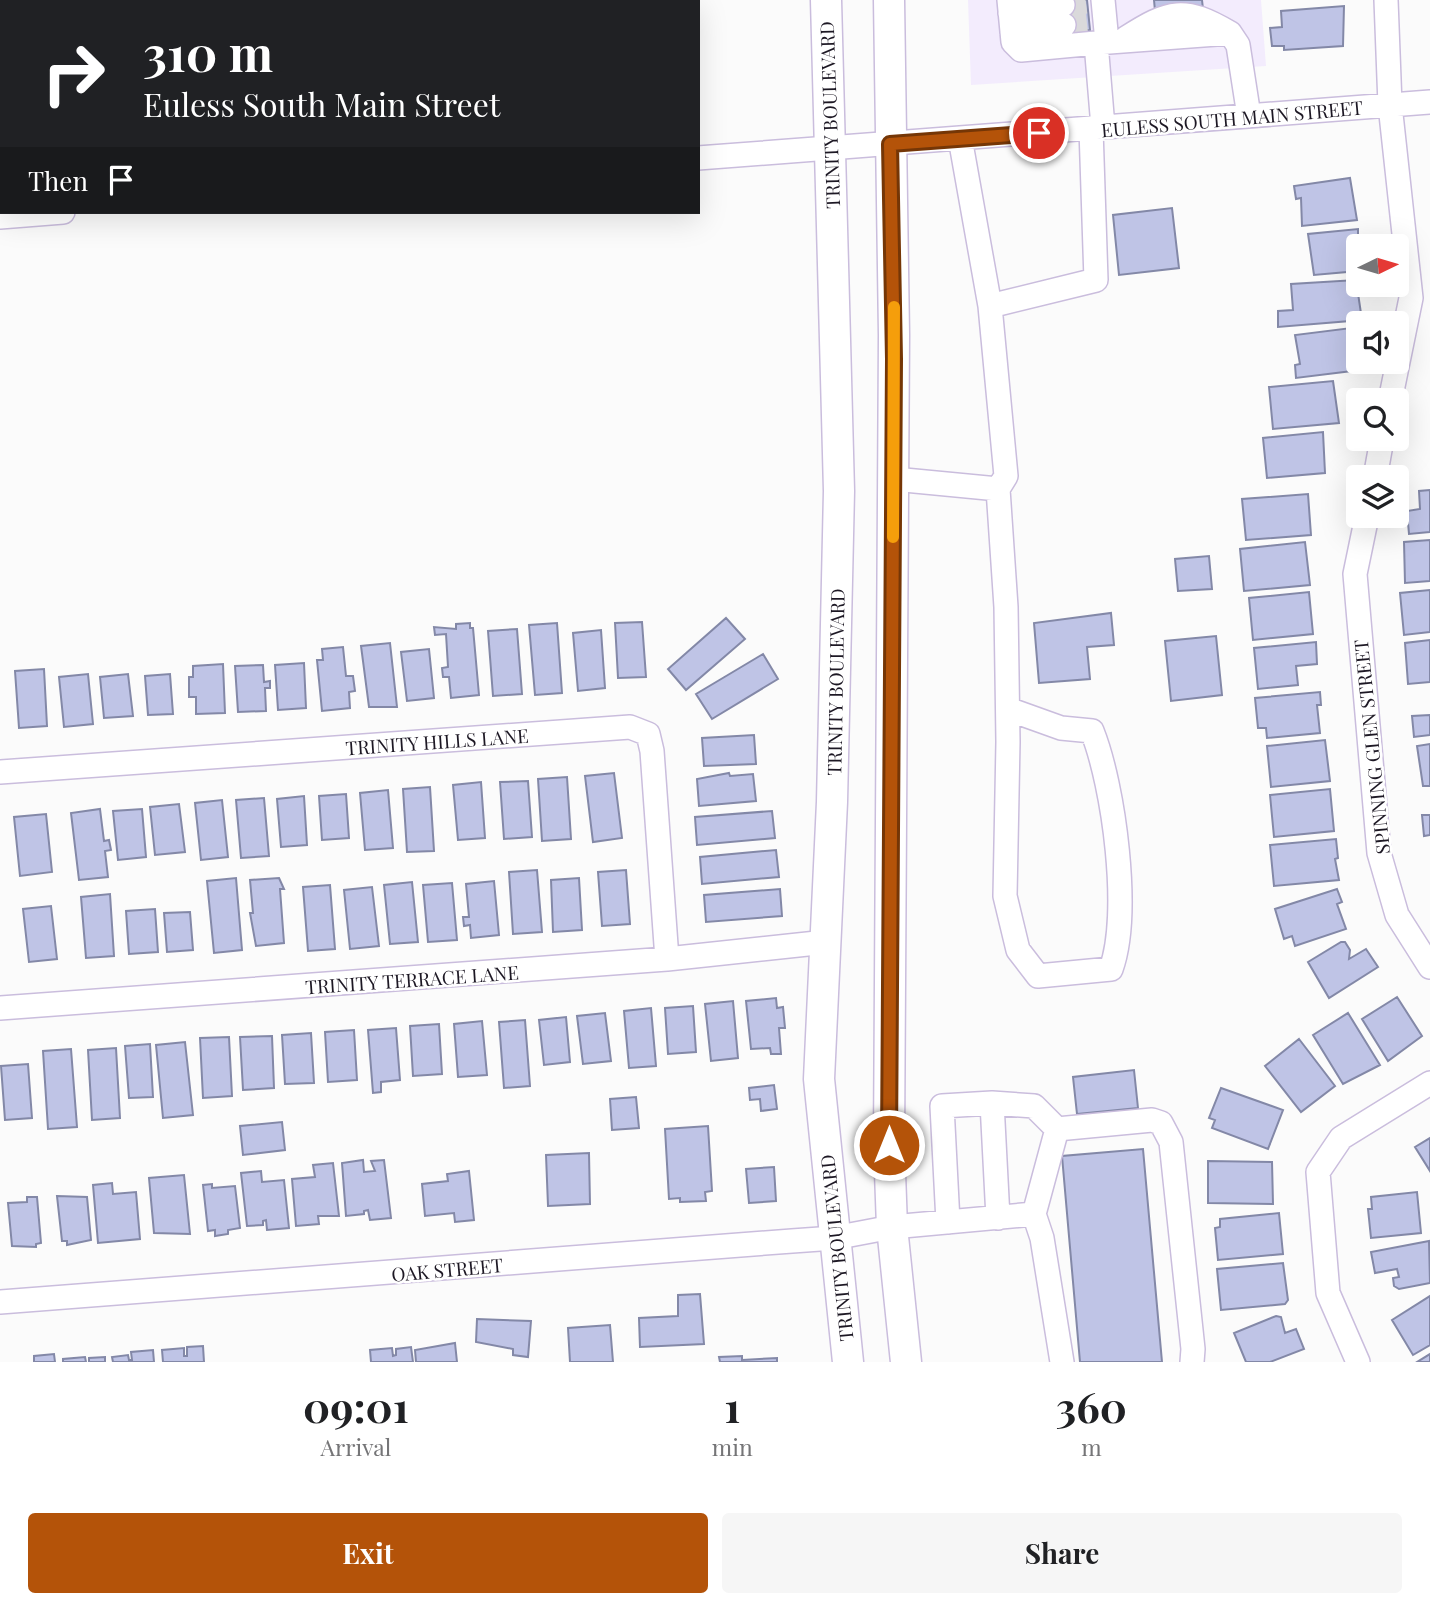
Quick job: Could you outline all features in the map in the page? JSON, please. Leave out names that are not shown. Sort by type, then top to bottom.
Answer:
[{"type":"main road","name":"TRINITY BOULEVARD","points":[[826,0],[839,491],[826,942],[819,1079],[848,1362]]},
{"type":"main road","points":[[888,0],[894,479],[889,1145],[892,1227],[906,1362]]},
{"type":"street","points":[[1386,0],[1391,105],[1411,298],[1393,388]]},
{"type":"street","points":[[1063,15],[1010,15],[1013,42],[1021,50],[1101,21],[1230,33],[1238,45],[1249,116]]},
{"type":"street","points":[[990,306],[1096,280],[1101,21]]},
{"type":"street","name":"EULESS SOUTH MAIN STREET","points":[[700,158],[1430,102]]},
{"type":"street","points":[[960,138],[990,306],[1006,476],[998,489],[1006,607],[1008,709],[1005,896],[1017,950],[1038,976],[1111,969],[1118,950],[1118,850],[1103,757],[1093,731],[1061,728],[1008,709]]},
{"type":"street","points":[[0,217],[38,214]]},
{"type":"street","points":[[894,479],[998,489]]},
{"type":"street","name":"SPINNING GLEN STREET","points":[[1365,528],[1355,574],[1379,853],[1397,915],[1430,967]]},
{"type":"street","name":"TRINITY HILLS LANE","points":[[0,772],[630,727],[648,734],[652,751],[667,959]]},
{"type":"street","name":"TRINITY TERRACE LANE","points":[[0,1008],[667,959],[826,942]]},
{"type":"street","points":[[1358,1362],[1328,1293],[1318,1172],[1340,1138],[1430,1083]]},
{"type":"street","points":[[948,1222],[942,1106],[992,1103],[1034,1106],[1057,1129]]},
{"type":"street","points":[[992,1103],[998,1218]]},
{"type":"street","points":[[1057,1129],[1152,1120],[1161,1123],[1171,1142],[1194,1349],[1192,1362]]},
{"type":"street","points":[[1057,1129],[1034,1214],[1042,1238],[1062,1362]]},
{"type":"street","name":"OAK STREET","points":[[0,1302],[834,1238],[892,1227],[1034,1214]]},
{"type":"shaded area","points":[[968,0],[1261,0],[1266,66],[971,85]]},
{"type":"building","points":[[1062,0],[1087,0],[1090,30],[1065,32]]},
{"type":"building","points":[[1154,0],[1202,0],[1203,9],[1155,11]]},
{"type":"building","points":[[1344,6],[1343,46],[1284,50],[1284,46],[1272,46],[1270,28],[1282,27],[1281,11]]},
{"type":"building","points":[[1350,178],[1357,220],[1302,226],[1301,198],[1296,199],[1294,186]]},
{"type":"building","points":[[1172,208],[1179,268],[1119,275],[1113,215]]},
{"type":"building","points":[[1358,229],[1358,234],[1346,234],[1346,272],[1314,275],[1308,234]]},
{"type":"building","points":[[1346,281],[1346,298],[1359,298],[1361,311],[1346,311],[1346,321],[1278,327],[1278,311],[1293,310],[1291,284]]},
{"type":"building","points":[[1346,329],[1346,372],[1296,378],[1295,365],[1300,364],[1295,335]]},
{"type":"building","points":[[1333,381],[1339,423],[1273,429],[1269,387]]},
{"type":"building","points":[[1323,432],[1325,473],[1267,478],[1263,438]]},
{"type":"building","points":[[1430,490],[1430,532],[1409,534],[1409,511],[1420,509],[1419,491]]},
{"type":"building","points":[[1308,494],[1311,535],[1246,540],[1242,499]]},
{"type":"building","points":[[1430,540],[1430,581],[1405,583],[1404,542]]},
{"type":"building","points":[[1305,542],[1310,585],[1244,591],[1240,549]]},
{"type":"building","points":[[1209,556],[1212,589],[1178,591],[1175,559]]},
{"type":"building","points":[[1430,590],[1430,632],[1404,635],[1400,593]]},
{"type":"building","points":[[1309,592],[1313,634],[1253,640],[1249,598]]},
{"type":"building","points":[[1111,613],[1114,645],[1087,647],[1090,679],[1039,683],[1034,623]]},
{"type":"building","points":[[726,618],[745,639],[686,690],[668,669]]},
{"type":"building","points":[[642,622],[646,677],[618,678],[615,623]]},
{"type":"building","points":[[470,623],[470,628],[473,628],[479,695],[451,698],[449,677],[443,677],[442,668],[448,667],[446,634],[435,635],[434,627],[456,629],[456,624]]},
{"type":"building","points":[[557,623],[562,693],[535,695],[529,625]]},
{"type":"building","points":[[517,629],[522,694],[493,696],[488,631]]},
{"type":"building","points":[[601,630],[605,688],[578,691],[573,633]]},
{"type":"building","points":[[1216,636],[1222,695],[1171,701],[1165,641]]},
{"type":"building","points":[[1430,640],[1430,682],[1408,684],[1405,643]]},
{"type":"building","points":[[1316,642],[1317,664],[1296,666],[1298,685],[1258,689],[1254,648]]},
{"type":"building","points":[[390,643],[397,707],[369,707],[361,646]]},
{"type":"building","points":[[343,647],[346,676],[353,676],[355,691],[349,692],[350,708],[322,711],[317,660],[323,660],[322,649]]},
{"type":"building","points":[[429,649],[434,698],[407,701],[401,652]]},
{"type":"building","points":[[763,654],[778,679],[712,719],[696,694]]},
{"type":"building","points":[[304,663],[306,708],[278,710],[275,665]]},
{"type":"building","points":[[223,664],[225,713],[196,714],[196,697],[189,697],[189,677],[193,677],[193,666]]},
{"type":"building","points":[[263,665],[264,682],[270,681],[270,688],[265,688],[266,711],[238,712],[235,666]]},
{"type":"building","points":[[44,669],[47,726],[19,728],[15,671]]},
{"type":"building","points":[[88,674],[93,724],[64,727],[59,677]]},
{"type":"building","points":[[128,674],[133,716],[104,718],[100,677]]},
{"type":"building","points":[[170,674],[173,714],[148,715],[145,676]]},
{"type":"building","points":[[1320,692],[1321,705],[1317,705],[1320,733],[1267,738],[1266,728],[1258,728],[1255,698]]},
{"type":"building","points":[[1430,715],[1430,735],[1414,737],[1412,716]]},
{"type":"building","points":[[754,735],[756,764],[704,766],[702,738]]},
{"type":"building","points":[[1325,740],[1330,781],[1271,787],[1267,746]]},
{"type":"building","points":[[1430,744],[1430,786],[1423,786],[1417,746]]},
{"type":"building","points":[[614,773],[622,838],[593,842],[585,776]]},
{"type":"building","points":[[729,773],[730,776],[753,774],[756,801],[699,806],[697,779]]},
{"type":"building","points":[[567,777],[571,839],[542,841],[538,779]]},
{"type":"building","points":[[528,781],[532,837],[504,839],[500,782]]},
{"type":"building","points":[[481,782],[485,838],[458,840],[453,785]]},
{"type":"building","points":[[430,787],[434,851],[407,852],[403,789]]},
{"type":"building","points":[[1330,789],[1334,831],[1274,837],[1270,795]]},
{"type":"building","points":[[388,790],[393,848],[365,850],[360,793]]},
{"type":"building","points":[[346,794],[349,838],[322,840],[319,796]]},
{"type":"building","points":[[304,796],[307,845],[281,847],[277,799]]},
{"type":"building","points":[[264,798],[269,856],[241,858],[236,800]]},
{"type":"building","points":[[222,800],[228,857],[201,860],[195,803]]},
{"type":"building","points":[[179,804],[185,852],[155,855],[150,807]]},
{"type":"building","points":[[100,809],[104,841],[109,840],[111,850],[105,851],[108,877],[79,880],[71,813]]},
{"type":"building","points":[[142,809],[146,857],[118,860],[113,811]]},
{"type":"building","points":[[772,811],[775,838],[697,845],[695,817]]},
{"type":"building","points":[[46,814],[52,872],[20,876],[14,817]]},
{"type":"building","points":[[1422,815],[1430,815],[1430,835],[1424,836]]},
{"type":"building","points":[[1336,839],[1338,858],[1335,859],[1339,880],[1274,886],[1270,845]]},
{"type":"building","points":[[776,850],[779,877],[702,884],[700,857]]},
{"type":"building","points":[[537,870],[542,932],[513,934],[509,872]]},
{"type":"building","points":[[626,870],[630,924],[602,926],[598,872]]},
{"type":"building","points":[[236,878],[242,950],[214,953],[207,881]]},
{"type":"building","points":[[279,878],[284,889],[280,889],[284,943],[256,946],[250,913],[253,913],[250,880]]},
{"type":"building","points":[[579,878],[582,930],[553,932],[551,880]]},
{"type":"building","points":[[494,881],[499,935],[471,938],[470,925],[464,926],[463,917],[469,917],[466,884]]},
{"type":"building","points":[[412,882],[418,942],[390,944],[384,885]]},
{"type":"building","points":[[452,883],[457,940],[428,942],[423,885]]},
{"type":"building","points":[[330,885],[335,949],[308,951],[303,887]]},
{"type":"building","points":[[372,887],[379,946],[350,949],[344,890]]},
{"type":"building","points":[[780,889],[782,916],[706,922],[704,895]]},
{"type":"building","points":[[1337,889],[1342,902],[1337,904],[1346,929],[1295,946],[1292,936],[1284,939],[1275,909]]},
{"type":"building","points":[[110,894],[114,956],[86,958],[81,897]]},
{"type":"building","points":[[51,906],[57,959],[29,962],[23,909]]},
{"type":"building","points":[[155,909],[158,952],[129,954],[126,911]]},
{"type":"building","points":[[190,912],[193,950],[167,952],[164,913]]},
{"type":"building","points":[[1345,942],[1350,950],[1349,959],[1366,949],[1378,967],[1329,998],[1308,962]]},
{"type":"building","points":[[1397,997],[1422,1036],[1388,1061],[1362,1019]]},
{"type":"building","points":[[776,998],[777,1008],[783,1007],[785,1028],[779,1028],[781,1054],[771,1054],[770,1048],[751,1049],[746,1001]]},
{"type":"building","points":[[733,1001],[738,1058],[711,1061],[705,1004]]},
{"type":"building","points":[[693,1006],[696,1052],[668,1054],[665,1008]]},
{"type":"building","points":[[651,1008],[656,1066],[629,1068],[624,1011]]},
{"type":"building","points":[[605,1013],[611,1061],[583,1064],[577,1016]]},
{"type":"building","points":[[1348,1013],[1380,1065],[1343,1084],[1313,1035]]},
{"type":"building","points":[[566,1017],[570,1062],[544,1065],[539,1020]]},
{"type":"building","points":[[525,1020],[530,1086],[504,1088],[499,1022]]},
{"type":"building","points":[[482,1021],[487,1075],[458,1077],[454,1024]]},
{"type":"building","points":[[439,1024],[442,1074],[413,1076],[410,1026]]},
{"type":"building","points":[[396,1028],[400,1080],[381,1082],[381,1092],[373,1093],[368,1030]]},
{"type":"building","points":[[354,1030],[357,1080],[328,1082],[325,1032]]},
{"type":"building","points":[[311,1033],[314,1083],[285,1084],[282,1035]]},
{"type":"building","points":[[272,1036],[274,1088],[243,1090],[240,1037]]},
{"type":"building","points":[[229,1037],[232,1096],[203,1098],[200,1038]]},
{"type":"building","points":[[1299,1039],[1335,1086],[1301,1112],[1265,1066]]},
{"type":"building","points":[[185,1042],[193,1115],[163,1118],[156,1045]]},
{"type":"building","points":[[150,1044],[153,1097],[129,1098],[125,1046]]},
{"type":"building","points":[[116,1048],[120,1118],[92,1120],[88,1050]]},
{"type":"building","points":[[71,1049],[77,1127],[48,1129],[43,1051]]},
{"type":"building","points":[[28,1064],[32,1118],[5,1120],[1,1066]]},
{"type":"building","points":[[1134,1070],[1138,1108],[1077,1114],[1073,1077]]},
{"type":"building","points":[[774,1085],[777,1109],[761,1111],[760,1099],[750,1100],[749,1088]]},
{"type":"building","points":[[1221,1088],[1283,1110],[1268,1149],[1212,1128],[1215,1120],[1209,1118]]},
{"type":"building","points":[[636,1097],[639,1128],[612,1130],[610,1099]]},
{"type":"building","points":[[282,1122],[285,1150],[243,1155],[240,1126]]},
{"type":"building","points":[[708,1126],[712,1191],[705,1192],[706,1201],[680,1202],[680,1198],[669,1199],[665,1129]]},
{"type":"building","points":[[1430,1138],[1430,1171],[1415,1147]]},
{"type":"building","points":[[1143,1149],[1162,1362],[1080,1362],[1062,1156]]},
{"type":"building","points":[[589,1153],[590,1204],[548,1206],[546,1155]]},
{"type":"building","points":[[363,1160],[364,1172],[375,1171],[371,1161],[384,1160],[391,1218],[370,1220],[368,1210],[364,1211],[364,1214],[346,1216],[342,1163]]},
{"type":"building","points":[[1208,1161],[1272,1162],[1273,1204],[1208,1203]]},
{"type":"building","points":[[333,1163],[339,1216],[318,1216],[319,1224],[296,1226],[292,1179],[315,1177],[313,1165]]},
{"type":"building","points":[[774,1167],[776,1201],[749,1203],[746,1169]]},
{"type":"building","points":[[261,1171],[262,1182],[284,1180],[289,1228],[267,1230],[266,1220],[263,1225],[247,1226],[241,1173]]},
{"type":"building","points":[[469,1171],[474,1220],[455,1222],[454,1213],[425,1216],[422,1184],[448,1181],[447,1174]]},
{"type":"building","points":[[184,1175],[190,1234],[154,1233],[149,1178]]},
{"type":"building","points":[[112,1183],[113,1194],[136,1192],[140,1239],[98,1243],[93,1185]]},
{"type":"building","points":[[212,1184],[212,1188],[235,1186],[240,1228],[228,1230],[228,1234],[215,1236],[215,1230],[208,1231],[203,1185]]},
{"type":"building","points":[[1417,1192],[1421,1233],[1371,1238],[1368,1209],[1372,1209],[1371,1197]]},
{"type":"building","points":[[57,1196],[87,1197],[91,1240],[67,1245],[67,1241],[62,1241]]},
{"type":"building","points":[[27,1197],[37,1197],[41,1243],[36,1244],[36,1247],[12,1246],[8,1203],[27,1202]]},
{"type":"building","points":[[1279,1213],[1283,1254],[1218,1260],[1215,1228],[1220,1227],[1220,1219]]},
{"type":"building","points":[[1429,1241],[1430,1283],[1399,1289],[1394,1286],[1393,1278],[1399,1277],[1397,1269],[1375,1273],[1371,1252]]},
{"type":"building","points":[[1283,1263],[1288,1300],[1285,1304],[1221,1310],[1217,1269]]},
{"type":"building","points":[[700,1294],[704,1344],[640,1347],[639,1318],[678,1316],[678,1295]]},
{"type":"building","points":[[1430,1296],[1430,1345],[1413,1355],[1392,1320]]},
{"type":"building","points":[[1276,1316],[1281,1317],[1285,1333],[1296,1329],[1304,1349],[1270,1362],[1246,1362],[1234,1333]]},
{"type":"building","points":[[477,1319],[531,1321],[528,1357],[513,1355],[513,1349],[476,1342]]},
{"type":"building","points":[[610,1325],[613,1362],[570,1362],[568,1328]]},
{"type":"building","points":[[455,1343],[457,1362],[416,1362],[415,1350]]},
{"type":"building","points":[[203,1346],[204,1362],[163,1362],[162,1350],[184,1348],[184,1356],[187,1356],[187,1347]]},
{"type":"building","points":[[411,1347],[413,1362],[371,1362],[370,1350],[392,1348],[393,1356],[396,1355],[396,1349]]},
{"type":"building","points":[[153,1350],[154,1362],[113,1362],[112,1357],[128,1355],[129,1360],[132,1360],[131,1352]]},
{"type":"building","points":[[54,1354],[55,1362],[34,1362],[34,1356]]},
{"type":"building","points":[[1430,1354],[1430,1362],[1417,1362]]},
{"type":"building","points":[[742,1356],[742,1360],[777,1358],[777,1362],[720,1362],[719,1357]]},
{"type":"building","points":[[85,1357],[86,1362],[63,1362],[63,1359]]},
{"type":"building","points":[[105,1357],[105,1362],[89,1362],[89,1358]]},
{"type":"tunnel","points":[[1063,5],[1087,2]]},
{"type":"tunnel","points":[[1064,25],[1090,22]]},
{"type":"slow traffic","points":[[893,537],[894,307]]},
{"type":"route","points":[[889,1145],[894,359],[890,144],[1039,133]]}]
